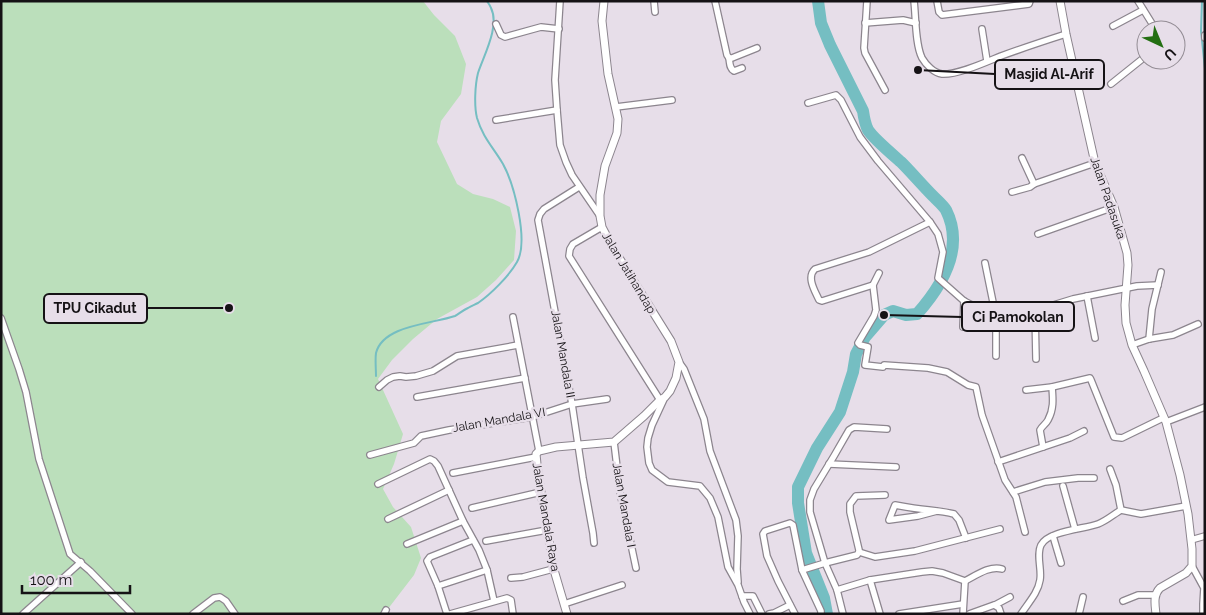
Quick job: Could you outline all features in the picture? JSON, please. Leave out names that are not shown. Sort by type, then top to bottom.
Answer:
[{"type":"street","points":[[560,1],[556,80],[560,145],[572,175],[600,216]]},
{"type":"street","name":"Jalan Jatihandap","points":[[604,1],[602,21],[608,74],[618,119],[618,133],[605,166],[600,194],[602,227],[671,341],[679,362]]},
{"type":"street","points":[[654,1],[655,12]]},
{"type":"street","points":[[715,1],[731,68],[734,71],[742,68]]},
{"type":"street","points":[[868,1],[864,48],[885,90]]},
{"type":"street","points":[[914,1],[919,50],[928,66],[936,72],[944,74],[959,72],[1066,34]]},
{"type":"street","points":[[937,1],[939,12],[942,15],[1030,3]]},
{"type":"street","name":"Jalan Padasuka","points":[[1060,1],[1095,163],[1114,207],[1127,253],[1126,323],[1132,345],[1164,420],[1180,475],[1192,550],[1192,566]]},
{"type":"street","points":[[1138,1],[1150,20]]},
{"type":"street","points":[[1113,26],[1143,10]]},
{"type":"street","points":[[865,24],[903,20],[916,23]]},
{"type":"street","points":[[496,24],[501,35],[505,36],[541,27],[559,29]]},
{"type":"street","points":[[982,29],[987,61]]},
{"type":"street","points":[[729,58],[757,48]]},
{"type":"street","points":[[1111,84],[1136,64]]},
{"type":"street","points":[[808,103],[836,94],[860,137],[938,234],[943,252],[938,278],[964,300],[996,317],[1013,316],[1073,299],[1126,288],[1158,285]]},
{"type":"street","points":[[616,107],[672,100]]},
{"type":"street","points":[[496,120],[557,110]]},
{"type":"street","points":[[1022,158],[1034,184]]},
{"type":"street","points":[[1012,192],[1095,163]]},
{"type":"street","name":"Jalan Mandala II","points":[[579,187],[544,209],[538,220],[559,328],[594,543]]},
{"type":"street","points":[[1038,234],[1114,207]]},
{"type":"street","points":[[873,285],[822,301],[819,300],[811,278],[812,271],[869,252],[930,222]]},
{"type":"street","points":[[602,227],[572,244],[569,256],[665,396]]},
{"type":"street","points":[[985,263],[996,317],[996,356]]},
{"type":"street","points":[[1149,339],[1152,309],[1161,272]]},
{"type":"street","points":[[879,273],[873,285],[876,310],[858,343],[868,348],[865,365],[928,368],[947,372],[976,387],[982,414],[998,462],[1005,480],[1016,497],[1025,532]]},
{"type":"street","points":[[1087,296],[1095,338]]},
{"type":"street","points":[[963,326],[964,300]]},
{"type":"street","points":[[1034,311],[1036,359]]},
{"type":"street","points":[[453,473],[537,454],[513,316]]},
{"type":"street","points":[[1,318],[26,392],[39,459],[65,543],[70,554],[132,614]]},
{"type":"street","points":[[1132,345],[1149,339],[1173,335],[1198,324]]},
{"type":"street","points":[[379,387],[393,377],[411,377],[433,371],[457,356],[518,345]]},
{"type":"street","points":[[679,362],[676,378],[665,396],[648,438],[649,463],[652,470],[668,482],[700,486],[710,498],[722,532],[728,567],[738,584],[750,614]]},
{"type":"street","points":[[679,362],[684,369],[704,419],[710,451],[736,520],[738,584]]},
{"type":"street","points":[[417,397],[525,378]]},
{"type":"street","points":[[1026,390],[1091,379],[1114,437],[1118,438],[1164,420],[1205,407]]},
{"type":"street","points":[[1043,448],[1040,430],[1047,422],[1054,402],[1052,387]]},
{"type":"street","points":[[614,442],[665,396]]},
{"type":"street","name":"Jalan Mandala VI","points":[[370,454],[414,443],[421,436],[532,417],[572,404],[607,399]]},
{"type":"street","points":[[843,614],[810,512],[810,500],[828,464],[851,428],[888,429]]},
{"type":"street","points":[[998,462],[1043,448],[1084,431]]},
{"type":"street","name":"Jalan Mandala Raya","points":[[567,614],[553,569],[537,454],[578,444],[614,442]]},
{"type":"street","name":"Jalan Mandala I","points":[[614,442],[620,492],[636,568]]},
{"type":"street","points":[[378,484],[430,459],[434,461],[463,522],[479,550],[494,601]]},
{"type":"street","points":[[828,464],[896,467]]},
{"type":"street","points":[[1110,469],[1122,510]]},
{"type":"street","points":[[1013,492],[1045,482],[1094,478]]},
{"type":"street","points":[[1064,486],[1075,529]]},
{"type":"street","points":[[388,519],[449,490]]},
{"type":"street","points":[[472,508],[541,492]]},
{"type":"street","points":[[859,552],[850,504],[856,496],[885,495]]},
{"type":"street","points":[[937,511],[890,520],[895,505],[937,511],[954,514],[959,520],[966,538]]},
{"type":"street","points":[[1021,614],[1032,598],[1040,580],[1039,549],[1048,538],[1098,524],[1122,510],[1141,514],[1186,506]]},
{"type":"street","points":[[407,544],[463,522]]},
{"type":"street","points":[[795,614],[767,556],[763,534],[765,531],[792,524],[804,570],[821,614]]},
{"type":"street","points":[[859,552],[875,557],[914,551],[1000,529]]},
{"type":"street","points":[[486,541],[547,530]]},
{"type":"street","points":[[1053,536],[1061,563]]},
{"type":"street","points":[[1190,540],[1205,536]]},
{"type":"street","points":[[473,540],[427,561],[449,614],[507,598],[510,600],[513,614]]},
{"type":"street","points":[[804,570],[857,555],[859,552]]},
{"type":"street","points":[[23,614],[80,562]]},
{"type":"street","points":[[1156,614],[1156,595],[1160,588],[1186,573],[1192,566],[1204,588],[1204,614]]},
{"type":"street","points":[[836,590],[870,580],[932,571],[965,581],[990,569],[998,567],[1002,569]]},
{"type":"street","points":[[511,578],[523,577],[553,569]]},
{"type":"street","points":[[438,586],[486,570]]},
{"type":"street","points":[[870,580],[880,614]]},
{"type":"street","points":[[963,614],[965,581]]},
{"type":"street","points":[[564,604],[622,585]]},
{"type":"street","points":[[1123,601],[1138,595],[1156,595]]},
{"type":"street","points":[[742,596],[753,596],[762,614]]},
{"type":"street","points":[[193,614],[214,598],[220,597],[226,601],[235,614]]},
{"type":"street","points":[[969,614],[995,605],[1010,597]]},
{"type":"street","points":[[1079,614],[1083,597]]},
{"type":"street","points":[[899,614],[963,604]]},
{"type":"street","points":[[769,614],[790,605]]},
{"type":"street","points":[[995,605],[999,608],[1001,614]]},
{"type":"green space","points":[[1,1],[423,1],[455,36],[466,64],[461,94],[441,121],[437,142],[457,184],[473,194],[493,199],[510,207],[516,231],[514,260],[477,297],[437,319],[413,339],[392,360],[378,379],[403,434],[394,464],[383,489],[393,507],[411,527],[421,558],[414,575],[384,614],[1,614]]},
{"type":"waterway","points":[[376,376],[376,353],[380,344],[388,337],[410,327],[455,316],[478,303],[494,290],[509,273],[517,262],[520,253],[521,227],[512,185],[503,164],[482,131],[476,113],[475,95],[477,78],[494,23],[491,7],[487,1]]},
{"type":"waterway","points":[[818,1],[821,23],[863,111],[868,130],[945,208],[951,224],[953,238],[952,252],[942,279],[917,314],[906,315],[893,311],[884,315],[865,337],[856,354],[853,372],[840,412],[817,448],[798,487],[798,503],[806,553],[824,598],[827,614]]},
{"type":"waterway","points":[[1202,1],[1201,31],[1205,69]]},
{"type":"place","name":"Masjid Al-Arif","points":[[918,70]]},
{"type":"place","name":"TPU Cikadut","points":[[229,308]]},
{"type":"place","name":"Ci Pamokolan","points":[[884,315]]}]
